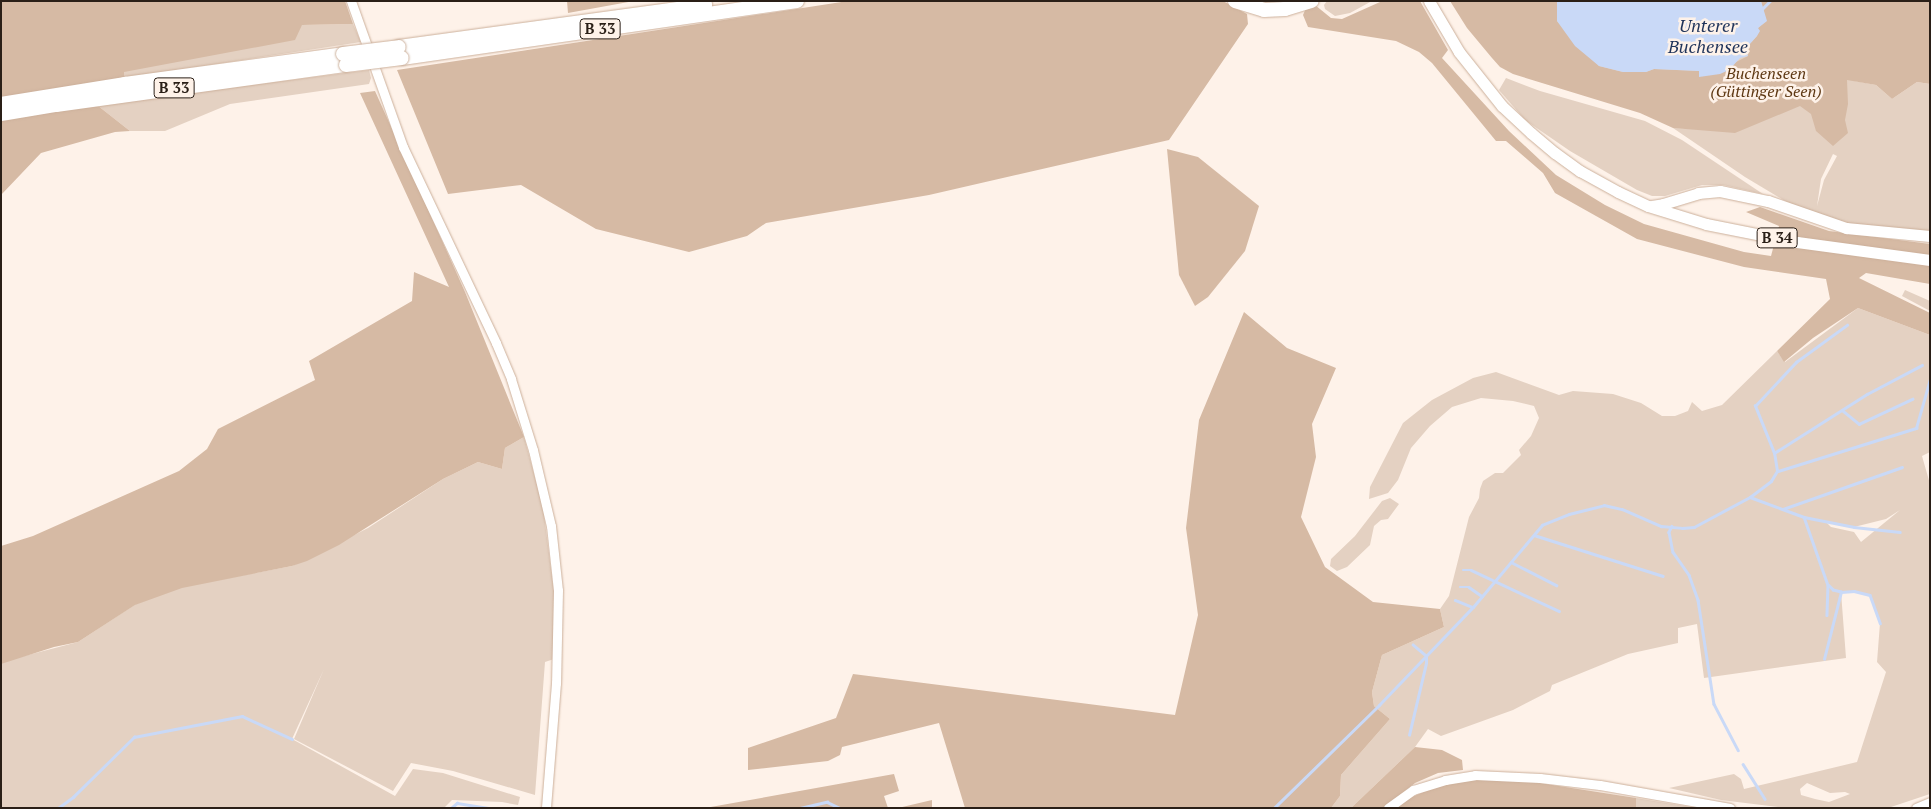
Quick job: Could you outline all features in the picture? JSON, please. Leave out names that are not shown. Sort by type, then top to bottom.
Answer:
[{"type":"highway","name":"B 33","points":[[401,52],[728,1]]},
{"type":"highway","name":"B 33","points":[[1,114],[344,60],[797,1]]},
{"type":"highway","points":[[1235,1],[1264,10],[1285,10],[1309,2]]},
{"type":"highway","points":[[1290,1],[1309,2]]},
{"type":"highway","name":"B 33","points":[[1,104],[125,84],[344,60]]},
{"type":"main road","name":"B 34","points":[[1429,1],[1472,69],[1502,106],[1531,133],[1580,171],[1648,206],[1706,224],[1797,242],[1930,260]]},
{"type":"main road","points":[[1648,206],[1663,204],[1698,193],[1720,191],[1745,194],[1781,205],[1820,221],[1846,228],[1930,236]]},
{"type":"street","points":[[351,1],[403,146],[496,343],[511,379],[533,450],[551,526],[558,590],[556,682],[546,808]]},
{"type":"street","points":[[1388,808],[1413,790],[1445,780],[1475,775],[1540,778],[1600,785],[1730,808]]},
{"type":"street","points":[[1916,808],[1930,802]]},
{"type":"green space","points":[[1,1],[345,1],[353,24],[302,25],[295,40],[124,72],[124,78],[1,98]]},
{"type":"green space","points":[[567,1],[634,1],[568,13]]},
{"type":"green space","points":[[848,1],[1223,1],[1247,14],[1248,24],[1169,140],[929,195],[766,223],[747,236],[689,252],[596,229],[521,185],[448,194],[397,70]]},
{"type":"green space","points":[[1327,1],[1372,1],[1350,13],[1335,16],[1325,9],[1324,5]]},
{"type":"green space","points":[[1420,1],[1448,50],[1442,58],[1509,131],[1556,175],[1605,205],[1644,224],[1744,252],[1771,256],[1779,226],[1746,212],[1760,207],[1829,231],[1930,244],[1930,284],[1866,273],[1859,278],[1930,313],[1930,335],[1858,308],[1813,338],[1784,362],[1777,351],[1830,299],[1826,279],[1744,267],[1637,239],[1555,193],[1543,173],[1506,141],[1496,141],[1432,63],[1419,52],[1396,41],[1308,27],[1303,15],[1306,8],[1315,5],[1331,18],[1342,19],[1380,2]]},
{"type":"green space","name":"Buchenseen (Güttinger Seen)","points":[[1450,1],[1557,1],[1557,21],[1599,66],[1623,72],[1646,72],[1654,69],[1700,71],[1699,76],[1729,70],[1734,63],[1748,56],[1746,51],[1748,46],[1757,36],[1758,28],[1766,21],[1761,1],[1930,1],[1930,84],[1917,82],[1892,99],[1876,85],[1847,80],[1848,104],[1845,120],[1848,133],[1833,146],[1816,131],[1811,114],[1800,106],[1735,133],[1673,128],[1640,113],[1513,74],[1500,67],[1467,28]]},
{"type":"green space","name":"Buchenseen (Güttinger Seen)","points":[[1457,1],[1930,1],[1855,81],[1876,85],[1892,99],[1917,82],[1930,84],[1930,233],[1854,225],[1790,204],[1745,177],[1673,128],[1697,129]],"holes":[[[1833,154],[1837,156],[1824,180],[1817,206],[1821,179]]]},
{"type":"green space","points":[[353,24],[361,42],[124,78],[124,70],[302,25]]},
{"type":"green space","points":[[369,70],[371,78],[369,84],[230,104],[165,131],[130,131],[97,105]]},
{"type":"green space","points":[[1506,78],[1540,91],[1645,121],[1682,140],[1763,194],[1723,185],[1702,185],[1665,196],[1652,196],[1637,190],[1570,151],[1525,120],[1499,90]]},
{"type":"green space","points":[[375,91],[465,292],[524,437],[505,448],[502,469],[478,462],[443,479],[339,545],[307,561],[292,566],[182,588],[135,605],[78,642],[54,647],[1,664],[1,546],[33,536],[179,471],[207,449],[218,429],[315,380],[309,361],[412,301],[414,272],[449,287],[360,93]]},
{"type":"green space","points":[[97,105],[130,131],[115,132],[41,153],[1,195],[1,119]]},
{"type":"green space","points":[[1167,149],[1198,157],[1259,206],[1245,251],[1208,297],[1195,306],[1179,275]]},
{"type":"green space","points":[[1905,290],[1930,301],[1930,311],[1902,296]]},
{"type":"green space","points":[[1858,308],[1930,335],[1930,452],[1922,456],[1930,484],[1930,794],[1888,808],[1786,808],[1721,800],[1669,788],[1734,774],[1741,779],[1744,789],[1857,762],[1886,672],[1877,662],[1880,623],[1870,595],[1854,591],[1841,592],[1846,658],[1704,678],[1697,624],[1678,628],[1678,643],[1628,654],[1552,685],[1550,691],[1513,710],[1441,736],[1428,729],[1415,747],[1351,808],[1331,808],[1340,796],[1341,775],[1390,719],[1374,706],[1372,692],[1382,655],[1444,627],[1440,609],[1449,596],[1469,517],[1479,498],[1483,481],[1495,473],[1503,473],[1521,455],[1519,450],[1531,436],[1539,418],[1534,406],[1513,401],[1481,398],[1452,407],[1430,426],[1411,448],[1398,480],[1388,493],[1369,499],[1370,487],[1403,423],[1432,400],[1473,378],[1496,372],[1559,395],[1573,391],[1613,394],[1641,403],[1662,416],[1675,416],[1688,411],[1692,402],[1702,411],[1722,405],[1777,351],[1785,362]],"holes":[[[1900,510],[1861,542],[1854,532],[1831,527],[1825,521],[1854,527],[1886,519]],[[1807,783],[1830,793],[1845,792],[1850,794],[1829,802],[1815,799],[1801,795],[1800,789]]]},
{"type":"green space","points":[[1244,312],[1287,348],[1336,368],[1312,424],[1316,457],[1301,517],[1325,567],[1373,602],[1440,609],[1444,627],[1382,655],[1372,692],[1374,706],[1390,719],[1341,775],[1340,796],[1331,808],[965,808],[939,723],[842,747],[840,755],[828,761],[748,770],[748,748],[836,718],[853,674],[1175,715],[1198,615],[1186,528],[1199,420]]},
{"type":"green space","points":[[524,437],[543,507],[554,592],[554,659],[545,662],[535,795],[453,771],[411,763],[393,791],[294,739],[324,669],[292,739],[395,796],[413,769],[443,773],[520,797],[518,805],[502,802],[452,800],[444,808],[1,808],[1,662],[78,642],[136,604],[182,587],[292,566],[368,528],[443,479],[478,462],[502,469],[505,448]]},
{"type":"green space","points":[[1390,498],[1399,504],[1388,519],[1381,520],[1374,526],[1370,545],[1347,567],[1337,571],[1330,566],[1331,559],[1355,536],[1382,501]]},
{"type":"green space","points":[[1415,747],[1442,750],[1462,760],[1463,770],[1438,773],[1415,783],[1383,808],[1351,808]]},
{"type":"green space","points":[[894,774],[899,791],[884,796],[888,808],[705,808]]},
{"type":"green space","points":[[1475,779],[1533,782],[1636,798],[1636,808],[1395,808],[1403,801],[1437,786]]},
{"type":"green space","points":[[1636,798],[1697,808],[1636,808]]},
{"type":"green space","points":[[932,800],[932,808],[898,808]]},
{"type":"water","name":"Unterer Buchensee","points":[[1557,1],[1761,1],[1767,21],[1758,28],[1760,31],[1748,46],[1746,51],[1748,56],[1740,58],[1729,70],[1720,74],[1699,77],[1699,71],[1654,69],[1646,72],[1623,72],[1599,66],[1575,46],[1557,21]]},
{"type":"waterway","points":[[1762,9],[1770,1]]},
{"type":"waterway","points":[[1274,808],[1379,705],[1473,607],[1542,525],[1569,514],[1604,505],[1622,509],[1661,526],[1694,527],[1750,497],[1771,481],[1777,471],[1774,453],[1755,406],[1796,362],[1847,325]]},
{"type":"waterway","points":[[1774,453],[1867,394],[1922,365]]},
{"type":"waterway","points":[[1778,471],[1916,428],[1930,379]]},
{"type":"waterway","points":[[1842,410],[1859,424],[1912,399]]},
{"type":"waterway","points":[[1783,509],[1902,467]]},
{"type":"waterway","points":[[1750,497],[1804,517],[1854,527],[1900,532]]},
{"type":"waterway","points":[[1804,517],[1828,585],[1827,615]]},
{"type":"waterway","points":[[1672,526],[1669,532],[1673,552],[1689,575],[1698,600],[1714,704],[1738,750]]},
{"type":"waterway","points":[[1534,535],[1663,576]]},
{"type":"waterway","points":[[1511,562],[1556,585]]},
{"type":"waterway","points":[[1463,570],[1471,570],[1559,611]]},
{"type":"waterway","points":[[1824,659],[1841,592],[1833,590],[1829,586]]},
{"type":"waterway","points":[[1460,587],[1469,587],[1482,596]]},
{"type":"waterway","points":[[1841,592],[1854,591],[1870,595],[1880,623]]},
{"type":"waterway","points":[[1455,600],[1472,607]]},
{"type":"waterway","points":[[1409,735],[1426,663],[1426,656],[1413,645]]},
{"type":"waterway","points":[[58,808],[73,797],[134,737],[242,716],[292,739]]},
{"type":"waterway","points":[[1743,764],[1765,799]]},
{"type":"waterway","points":[[800,808],[827,802],[840,808]]},
{"type":"waterway","points":[[451,808],[457,803],[490,808]]},
{"type":"waterway","points":[[424,808],[432,808]]}]
